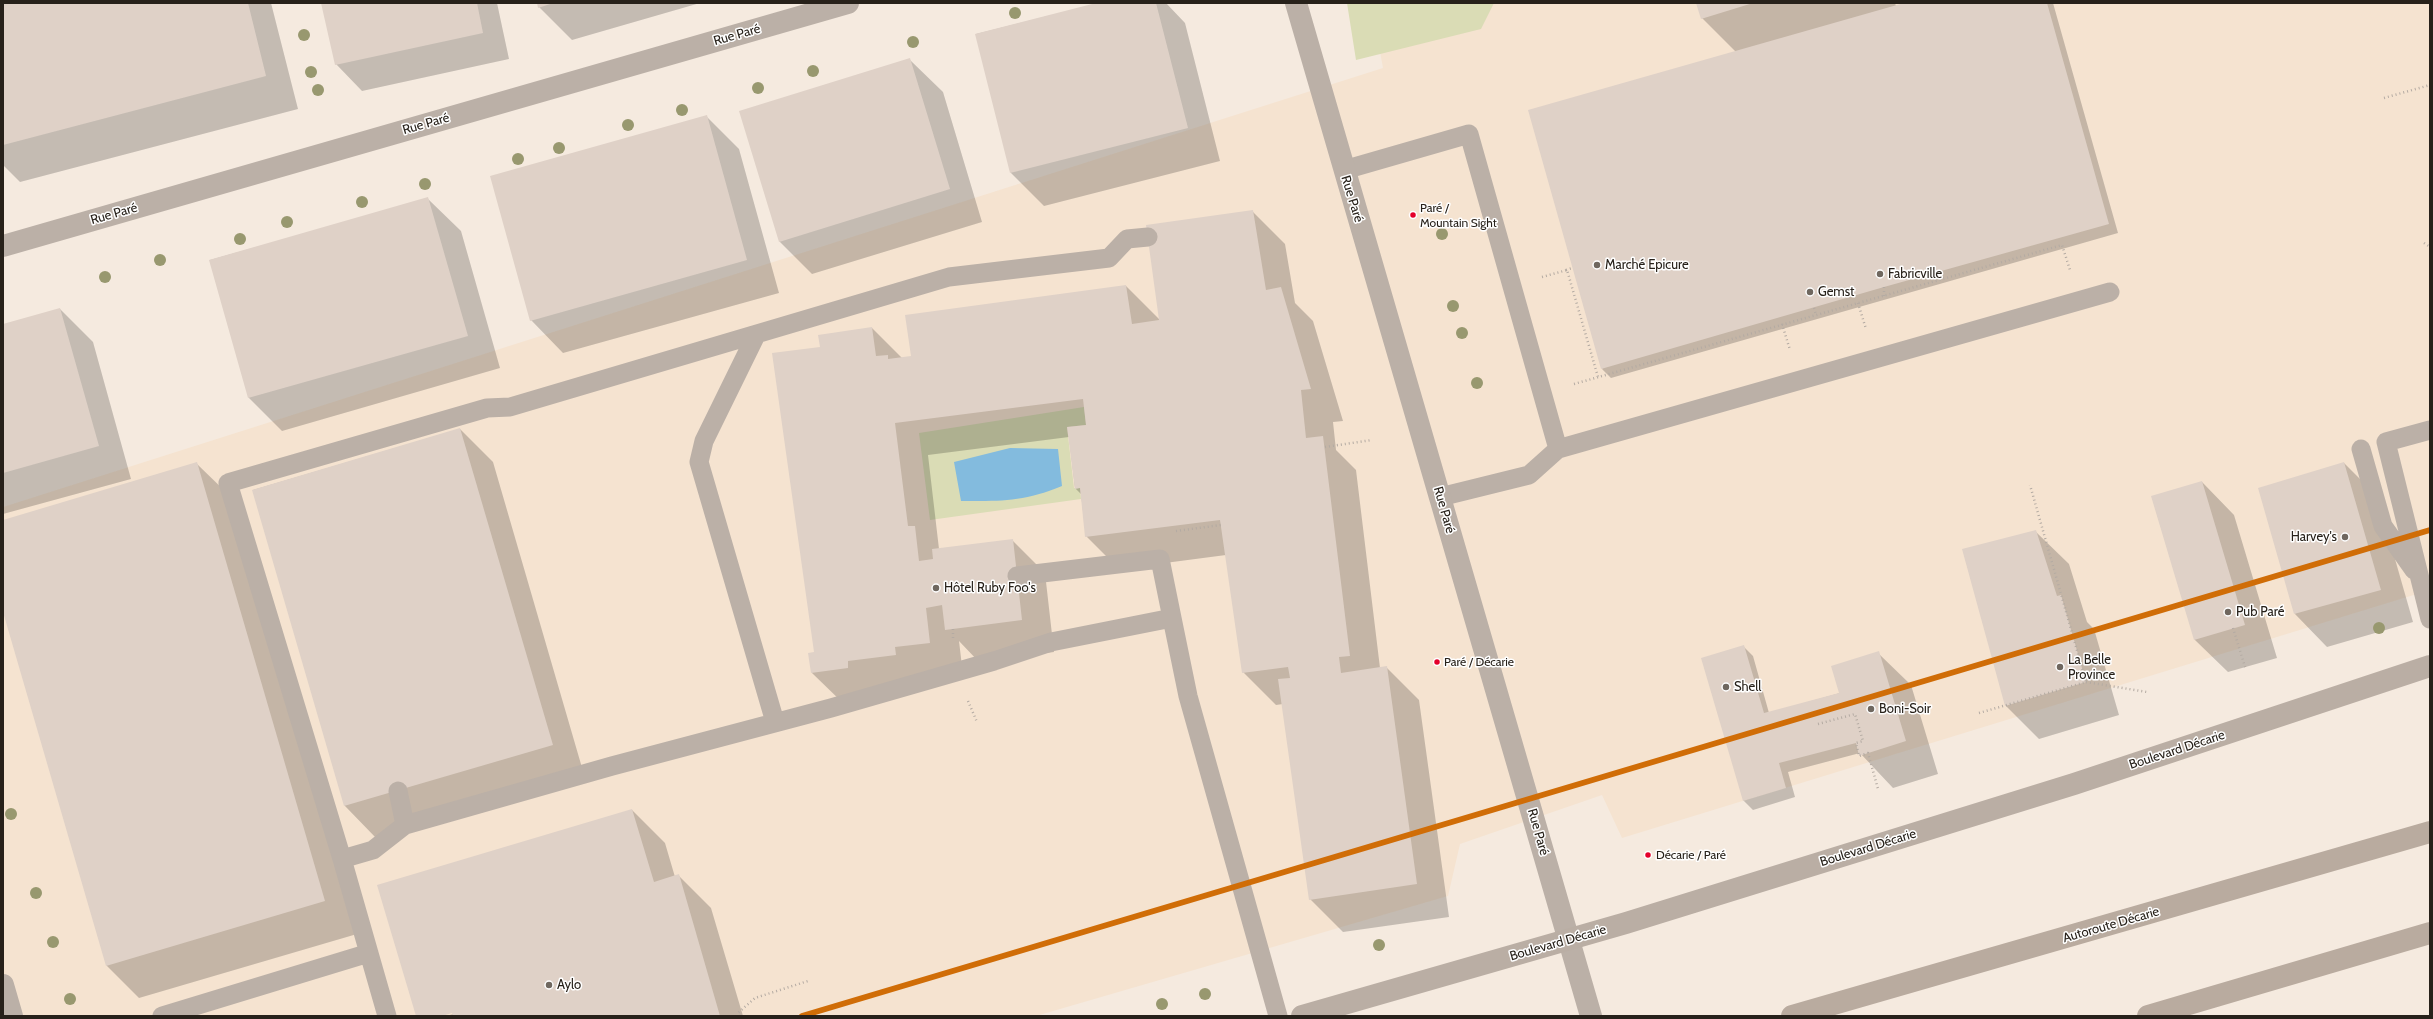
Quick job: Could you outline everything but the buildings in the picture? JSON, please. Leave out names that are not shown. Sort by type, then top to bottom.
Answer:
[{"type":"highway","name":"Autoroute Décarie","points":[[1792,1016],[2430,832]]},
{"type":"highway","points":[[2148,1016],[2430,933]]},
{"type":"main road","name":"Boulevard Décarie","points":[[1302,1016],[1569,940],[2074,784],[2430,666]]},
{"type":"street","name":"Rue Paré","points":[[3,246],[848,3]]},
{"type":"street","name":"Rue Paré","points":[[1296,3],[1591,1016]]},
{"type":"street","points":[[3,985],[12,1016]]},
{"type":"lane","points":[[1344,170],[1469,134],[1558,449]]},
{"type":"lane","points":[[387,1016],[342,860],[228,483],[487,408],[510,407],[949,277],[1108,258],[1127,239],[1148,236]]},
{"type":"lane","points":[[1440,497],[1529,475],[1558,449],[2110,292]]},
{"type":"lane","points":[[756,335],[704,441],[699,462],[775,722]]},
{"type":"lane","points":[[2430,430],[2386,442],[2425,578],[2430,618]]},
{"type":"lane","points":[[2361,449],[2383,526],[2425,578]]},
{"type":"lane","points":[[1017,576],[1160,559],[1190,703],[1278,1016]]},
{"type":"lane","points":[[342,860],[373,850],[405,825],[994,661],[1051,642],[1172,618]]},
{"type":"lane","points":[[398,791],[405,825]]},
{"type":"lane","points":[[162,1016],[369,953]]},
{"type":"path","points":[[2384,98],[2430,85]]},
{"type":"path","points":[[2424,243],[2430,247]]},
{"type":"path","points":[[1566,270],[1598,377],[2062,244]]},
{"type":"path","points":[[1547,275],[1572,268]]},
{"type":"path","points":[[1884,287],[1884,296]]},
{"type":"path","points":[[1814,308],[1816,314]]},
{"type":"path","points":[[1325,447],[1372,440]]},
{"type":"path","points":[[2030,485],[2086,682]]},
{"type":"path","points":[[1180,524],[1182,530]]},
{"type":"path","points":[[2233,628],[2246,670]]},
{"type":"path","points":[[1979,713],[2086,682],[2147,692]]},
{"type":"path","points":[[1818,724],[1854,714],[1863,741],[1856,743],[1859,756],[1868,753],[1878,789]]},
{"type":"path","points":[[739,1016],[738,1013],[755,998],[808,981]]},
{"type":"shaded area","points":[[1371,3],[2430,3],[2430,590],[1622,838],[1602,795],[1460,844],[1448,896],[1036,1016],[3,1016],[3,507],[1383,68]]},
{"type":"green space","points":[[1347,3],[1494,3],[1481,29],[1356,60]]},
{"type":"green space","points":[[1084,407],[1086,425],[1067,427],[1074,488],[1080,488],[1081,499],[930,520],[919,433]]},
{"type":"water","points":[[1010,448],[1058,449],[1062,486],[1036,495],[1012,500],[961,501],[954,462]]},
{"type":"transit line","points":[[802,1016],[2430,530]]},
{"type":"place","name":"Paré / Mountain Sight","points":[[1413,215]]},
{"type":"place","name":"Marché Epicure","points":[[1597,265]]},
{"type":"place","name":"Fabricville","points":[[1880,274]]},
{"type":"place","name":"Gemst","points":[[1810,292]]},
{"type":"place","name":"Harvey's","points":[[2345,537]]},
{"type":"place","name":"Hôtel Ruby Foo's","points":[[936,588]]},
{"type":"place","name":"Pub Paré","points":[[2228,612]]},
{"type":"place","name":"Paré / Décarie","points":[[1437,662]]},
{"type":"place","name":"La Belle Province","points":[[2060,667]]},
{"type":"place","name":"Shell","points":[[1726,687]]},
{"type":"place","name":"Boni-Soir","points":[[1871,709]]},
{"type":"place","name":"Décarie / Paré","points":[[1648,855]]},
{"type":"place","name":"Aylo","points":[[549,985]]}]
